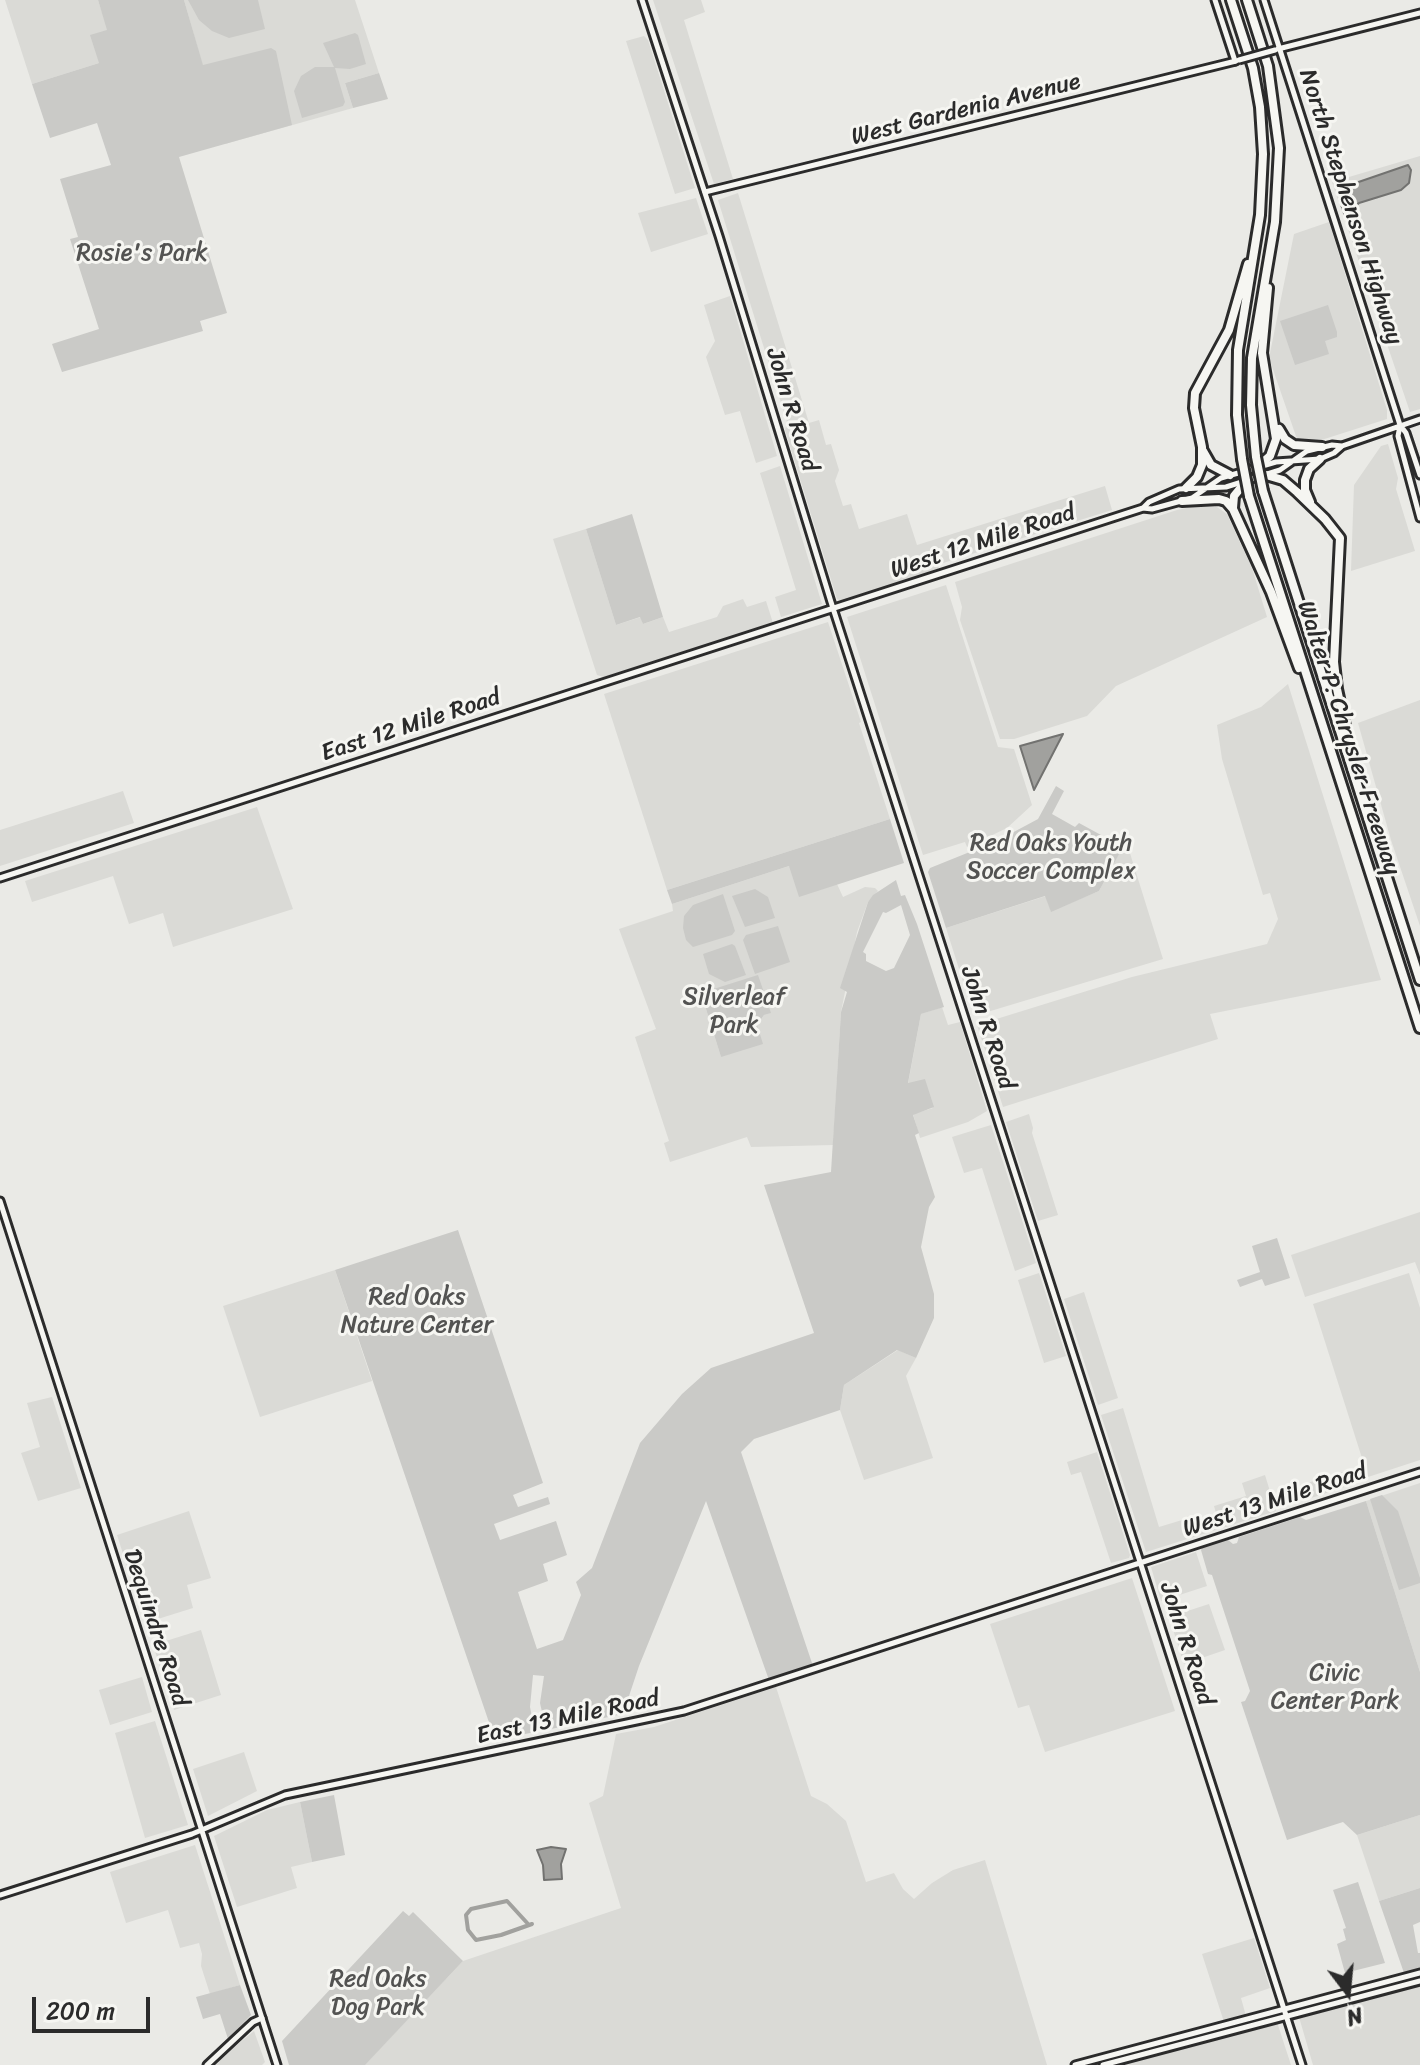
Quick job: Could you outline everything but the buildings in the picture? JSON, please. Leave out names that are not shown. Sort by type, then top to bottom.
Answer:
[{"type":"highway","points":[[1186,488],[1201,471],[1202,447],[1194,408],[1195,393],[1229,330],[1256,241],[1263,179],[1262,122],[1253,68],[1231,0]]},
{"type":"highway","points":[[1247,0],[1268,66],[1278,128],[1279,177],[1262,343],[1264,371],[1274,418],[1275,446],[1270,456],[1256,468]]},
{"type":"highway","name":"Walter P. Chrysler Freeway","points":[[1256,241],[1238,350],[1237,415],[1249,496],[1420,1028]]},
{"type":"highway","name":"Walter P. Chrysler Freeway","points":[[1272,243],[1252,358],[1251,405],[1256,457],[1263,491],[1420,980]]},
{"type":"highway","points":[[1274,418],[1281,434],[1291,443],[1300,447],[1322,447]]},
{"type":"highway","points":[[1202,447],[1211,465],[1230,475]]},
{"type":"highway","points":[[1313,506],[1305,490],[1305,480],[1308,471],[1320,459]]},
{"type":"highway","points":[[1266,475],[1283,480],[1313,506],[1341,542],[1335,672],[1355,777]]},
{"type":"highway","points":[[1233,509],[1234,496],[1247,480]]},
{"type":"highway","points":[[1182,501],[1219,499],[1226,501],[1233,509],[1267,581],[1316,707]]},
{"type":"main road","name":"John R Road","points":[[642,0],[705,192],[834,610],[1302,2065]]},
{"type":"main road","points":[[1215,0],[1237,60]]},
{"type":"main road","name":"North Stephenson Highway","points":[[1264,0],[1400,425],[1406,433],[1420,475]]},
{"type":"main road","name":"West Gardenia Avenue","points":[[705,192],[1420,13]]},
{"type":"main road","name":"West 12 Mile Road","points":[[834,610],[1143,508],[1154,500],[1186,488],[1221,488],[1266,475],[1280,470],[1307,451],[1342,446],[1420,419]]},
{"type":"main road","name":"North Stephenson Highway","points":[[1400,425],[1398,436],[1420,518]]},
{"type":"main road","name":"West 12 Mile Road","points":[[1143,508],[1152,509],[1182,501],[1200,494],[1214,481],[1276,462],[1320,459],[1342,446]]},
{"type":"main road","name":"East 12 Mile Road","points":[[0,878],[834,610]]},
{"type":"main road","name":"Dequindre Road","points":[[0,1201],[277,2065]]},
{"type":"main road","name":"West 13 Mile Road","points":[[1140,1563],[1420,1472]]},
{"type":"main road","name":"East 13 Mile Road","points":[[0,1895],[202,1830],[285,1795],[684,1711],[1140,1563]]},
{"type":"main road","points":[[1075,2065],[1397,1983],[1420,1973]]},
{"type":"main road","points":[[1397,1983],[1420,1981]]},
{"type":"main road","points":[[207,2065],[253,2022],[262,2018]]},
{"type":"main road","points":[[1103,2065],[1245,2023]]},
{"type":"shaded area","points":[[5,0],[98,0],[108,30],[99,63],[32,84]]},
{"type":"shaded area","points":[[184,0],[355,0],[379,73],[345,83],[353,108],[225,144]]},
{"type":"shaded area","points":[[653,0],[701,0],[705,12],[684,20],[733,179],[714,184]]},
{"type":"shaded area","points":[[644,36],[648,40],[695,188],[675,194],[626,41]]},
{"type":"shaded area","points":[[1420,156],[1420,409],[1410,412],[1332,182]]},
{"type":"shaded area","points":[[1408,165],[1411,170],[1409,183],[1401,190],[1359,203],[1345,216],[1339,199],[1344,187]]},
{"type":"shaded area","points":[[738,193],[809,423],[819,420],[826,445],[831,444],[839,470],[835,481],[843,506],[851,504],[859,529],[907,514],[917,545],[1105,486],[1112,510],[940,564],[938,569],[871,592],[842,601],[837,599],[785,430],[787,422],[718,200]]},
{"type":"shaded area","points":[[696,198],[708,234],[651,252],[638,213]]},
{"type":"shaded area","points":[[1329,222],[1387,410],[1387,419],[1312,443],[1298,442],[1269,358],[1294,234]]},
{"type":"shaded area","points":[[730,296],[777,456],[756,463],[740,411],[725,415],[706,357],[715,341],[704,305]]},
{"type":"shaded area","points":[[1388,444],[1398,478],[1396,489],[1415,551],[1351,571],[1354,485],[1381,446]]},
{"type":"shaded area","points":[[780,466],[822,604],[781,617],[775,597],[796,590],[760,473]]},
{"type":"shaded area","points":[[1214,505],[1227,514],[1252,568],[1267,617],[1116,686],[1087,716],[1014,739],[1000,739],[960,620],[962,607],[955,582],[1177,510]]},
{"type":"shaded area","points":[[586,529],[616,625],[641,617],[643,624],[663,617],[669,632],[717,617],[723,606],[743,599],[747,607],[766,601],[773,623],[604,677],[597,675],[553,539]]},
{"type":"shaded area","points":[[946,585],[998,747],[1014,749],[1032,805],[1007,828],[967,847],[965,842],[923,855],[847,617]]},
{"type":"shaded area","points":[[828,622],[890,819],[667,890],[604,694]]},
{"type":"shaded area","points":[[1288,684],[1381,980],[1210,1014],[1218,1039],[1003,1107],[977,1025],[1132,977],[1267,944],[1278,919],[1270,893],[1263,895],[1222,759],[1217,725],[1261,707]]},
{"type":"shaded area","points":[[1420,700],[1420,926],[1391,840],[1358,723]]},
{"type":"shaded area","points":[[1063,734],[1034,790],[1020,746]]},
{"type":"shaded area","points":[[123,791],[134,823],[0,866],[0,830]]},
{"type":"shaded area","points":[[257,807],[293,909],[173,947],[163,913],[129,924],[113,876],[32,902],[25,881]]},
{"type":"shaded area","points":[[1129,850],[1163,959],[974,1016],[946,928],[1046,896],[1051,911],[1099,891],[1120,852]]},
{"type":"shaded area","points":[[789,866],[837,884],[843,897],[865,887],[878,891],[868,902],[857,932],[841,1012],[833,1145],[751,1147],[747,1137],[670,1162],[664,1143],[669,1141],[635,1037],[656,1029],[619,929],[673,911],[672,904]],"holes":[[[701,993],[770,1013],[764,1015],[721,1057]]]},
{"type":"shaded area","points":[[942,1007],[948,1025],[960,1022],[987,1111],[968,1122],[920,1138],[913,1114],[933,1108],[908,1084],[921,1014]]},
{"type":"shaded area","points":[[1029,1114],[1058,1215],[1038,1221],[1006,1122]]},
{"type":"shaded area","points":[[991,1125],[1036,1263],[1015,1271],[982,1168],[964,1173],[952,1137]]},
{"type":"shaded area","points":[[1420,1212],[1420,1275],[1415,1262],[1305,1297],[1291,1255]]},
{"type":"shaded area","points":[[335,1270],[372,1381],[260,1417],[223,1306]]},
{"type":"shaded area","points":[[1039,1273],[1066,1356],[1044,1363],[1018,1280]]},
{"type":"shaded area","points":[[1409,1273],[1420,1308],[1420,1460],[1368,1477],[1313,1304]]},
{"type":"shaded area","points":[[1084,1292],[1118,1398],[1098,1405],[1064,1299]]},
{"type":"shaded area","points":[[898,1350],[916,1358],[906,1376],[933,1458],[864,1480],[840,1410],[844,1385]]},
{"type":"shaded area","points":[[52,1397],[81,1488],[38,1501],[21,1453],[40,1447],[27,1403]]},
{"type":"shaded area","points":[[1123,1408],[1159,1527],[1192,1517],[1194,1521],[1216,1513],[1214,1506],[1246,1496],[1242,1483],[1265,1475],[1276,1511],[1146,1552],[1101,1415]]},
{"type":"shaded area","points":[[1097,1452],[1130,1555],[1111,1563],[1081,1472],[1071,1475],[1067,1462]]},
{"type":"shaded area","points":[[1349,1470],[1354,1484],[1308,1499],[1304,1484]]},
{"type":"shaded area","points":[[1420,1483],[1420,1672],[1366,1501]]},
{"type":"shaded area","points":[[189,1511],[211,1578],[187,1585],[193,1608],[145,1623],[117,1535]]},
{"type":"shaded area","points":[[1196,1552],[1207,1586],[1161,1601],[1151,1567]]},
{"type":"shaded area","points":[[1132,1578],[1175,1711],[1045,1752],[1029,1705],[1018,1708],[990,1624]]},
{"type":"shaded area","points":[[1209,1604],[1225,1650],[1184,1664],[1169,1617]]},
{"type":"shaded area","points":[[201,1630],[221,1695],[174,1710],[153,1645]]},
{"type":"shaded area","points":[[142,1677],[152,1712],[110,1725],[99,1690]]},
{"type":"shaded area","points":[[776,1687],[811,1796],[827,1804],[846,1821],[866,1882],[894,1873],[903,1889],[914,1899],[953,1870],[985,1860],[1047,2065],[364,2065],[463,1961],[621,1908],[589,1803],[603,1796],[616,1734],[654,1727]]},
{"type":"shaded area","points":[[155,1721],[188,1825],[145,1838],[115,1733]]},
{"type":"shaded area","points":[[244,1752],[257,1791],[208,1816],[193,1769]]},
{"type":"shaded area","points":[[300,1802],[312,1862],[291,1867],[297,1888],[237,1907],[214,1836],[267,1810]]},
{"type":"shaded area","points":[[1420,1815],[1420,1888],[1379,1901],[1357,1835]]},
{"type":"shaded area","points":[[195,1845],[240,1985],[210,1994],[201,1966],[199,1943],[180,1948],[168,1910],[126,1923],[110,1872]]},
{"type":"shaded area","points":[[551,1847],[566,1849],[561,1864],[562,1879],[544,1880],[543,1865],[537,1850]]},
{"type":"shaded area","points":[[1254,1938],[1270,1988],[1241,1998],[1246,2016],[1224,2022],[1202,1954]]},
{"type":"shaded area","points":[[1420,1985],[1420,2065],[1313,2065],[1299,2017]]},
{"type":"shaded area","points":[[1277,2022],[1291,2065],[1118,2065],[1132,2061]]},
{"type":"shaded area","points":[[254,2031],[265,2062],[262,2065],[212,2065]]},
{"type":"green space","name":"Rosie's Park","points":[[98,0],[184,0],[203,65],[271,48],[276,51],[292,125],[179,157],[227,313],[200,321],[203,331],[62,372],[52,344],[99,329],[70,239],[78,237],[60,179],[111,165],[97,123],[50,138],[32,84],[99,63],[90,35],[107,30]]},
{"type":"green space","points":[[188,0],[258,0],[265,29],[229,38],[212,31],[199,20]]},
{"type":"green space","points":[[355,33],[366,64],[350,69],[335,68],[345,102],[343,106],[302,118],[294,91],[301,76],[315,67],[334,67],[323,43]]},
{"type":"green space","points":[[379,73],[388,99],[353,108],[345,83]]},
{"type":"green space","points":[[1328,305],[1337,332],[1337,337],[1325,341],[1329,354],[1295,365],[1280,321]]},
{"type":"green space","points":[[632,514],[663,617],[643,624],[640,617],[616,625],[586,529]]},
{"type":"green space","name":"Red Oaks Youth Soccer Complex","points":[[1056,786],[1064,791],[1052,814],[1075,827],[1079,823],[1123,847],[1099,891],[1051,912],[1045,896],[946,928],[928,872],[930,868],[997,841],[1038,819]]},
{"type":"green space","points":[[890,819],[904,863],[799,897],[789,866],[672,904],[667,890]]},
{"type":"green space","name":"Red Oaks Nature Center","points":[[896,880],[917,924],[944,1007],[921,1014],[908,1083],[925,1079],[934,1107],[913,1115],[919,1133],[915,1135],[935,1197],[929,1207],[921,1247],[934,1294],[934,1318],[916,1358],[897,1350],[844,1385],[840,1410],[754,1439],[741,1452],[814,1669],[770,1683],[706,1501],[639,1666],[623,1714],[546,1730],[540,1703],[544,1676],[533,1675],[530,1707],[535,1732],[495,1740],[335,1270],[458,1230],[543,1483],[513,1495],[518,1507],[548,1497],[550,1504],[494,1524],[500,1540],[556,1521],[567,1555],[543,1564],[548,1581],[518,1592],[537,1649],[563,1640],[581,1595],[576,1582],[592,1568],[640,1443],[682,1394],[711,1368],[814,1333],[764,1185],[831,1172],[841,1012],[847,992],[840,988],[873,895]],"holes":[[[901,905],[910,935],[894,968],[886,971],[866,961],[863,952],[883,912]]]},
{"type":"green space","points":[[755,889],[768,897],[775,918],[745,927],[732,896]]},
{"type":"green space","points":[[723,894],[735,931],[732,935],[693,947],[686,940],[684,916],[693,905]]},
{"type":"green space","points":[[778,926],[790,962],[755,974],[743,940],[746,935]]},
{"type":"green space","points":[[732,944],[746,975],[725,982],[709,974],[703,954]]},
{"type":"green space","name":"Silverleaf Park","points":[[758,975],[771,1013],[764,1015],[757,1025],[763,1044],[721,1057],[701,993]]},
{"type":"green space","points":[[1277,1238],[1290,1278],[1265,1286],[1262,1279],[1240,1287],[1237,1280],[1260,1272],[1252,1246]]},
{"type":"green space","points":[[1382,1495],[1398,1511],[1420,1578],[1420,1583],[1399,1590],[1370,1499]]},
{"type":"green space","name":"Civic Center Park","points":[[1366,1501],[1420,1672],[1420,1815],[1357,1835],[1343,1822],[1287,1840],[1241,1702],[1245,1701],[1250,1691],[1201,1550],[1203,1546],[1227,1539],[1233,1544],[1237,1543],[1239,1537],[1300,1517],[1306,1520]]},
{"type":"green space","points":[[334,1795],[345,1855],[312,1862],[300,1802]]},
{"type":"green space","points":[[1358,1882],[1385,1963],[1345,1973],[1337,1944],[1346,1940],[1343,1929],[1346,1928],[1333,1890]]},
{"type":"green space","points":[[1420,1888],[1420,1922],[1413,1925],[1420,1953],[1420,1969],[1404,1973],[1379,1901]]},
{"type":"green space","name":"Red Oaks Dog Park","points":[[403,1911],[409,1916],[413,1912],[463,1961],[365,2065],[289,2065],[282,2041]]},
{"type":"green space","points":[[240,1985],[251,2015],[228,2039],[220,2014],[203,2019],[196,1997]]},
{"type":"waterway","points":[[529,1925],[507,1901],[471,1909],[466,1915],[468,1930],[476,1940],[501,1935],[532,1924]]}]
